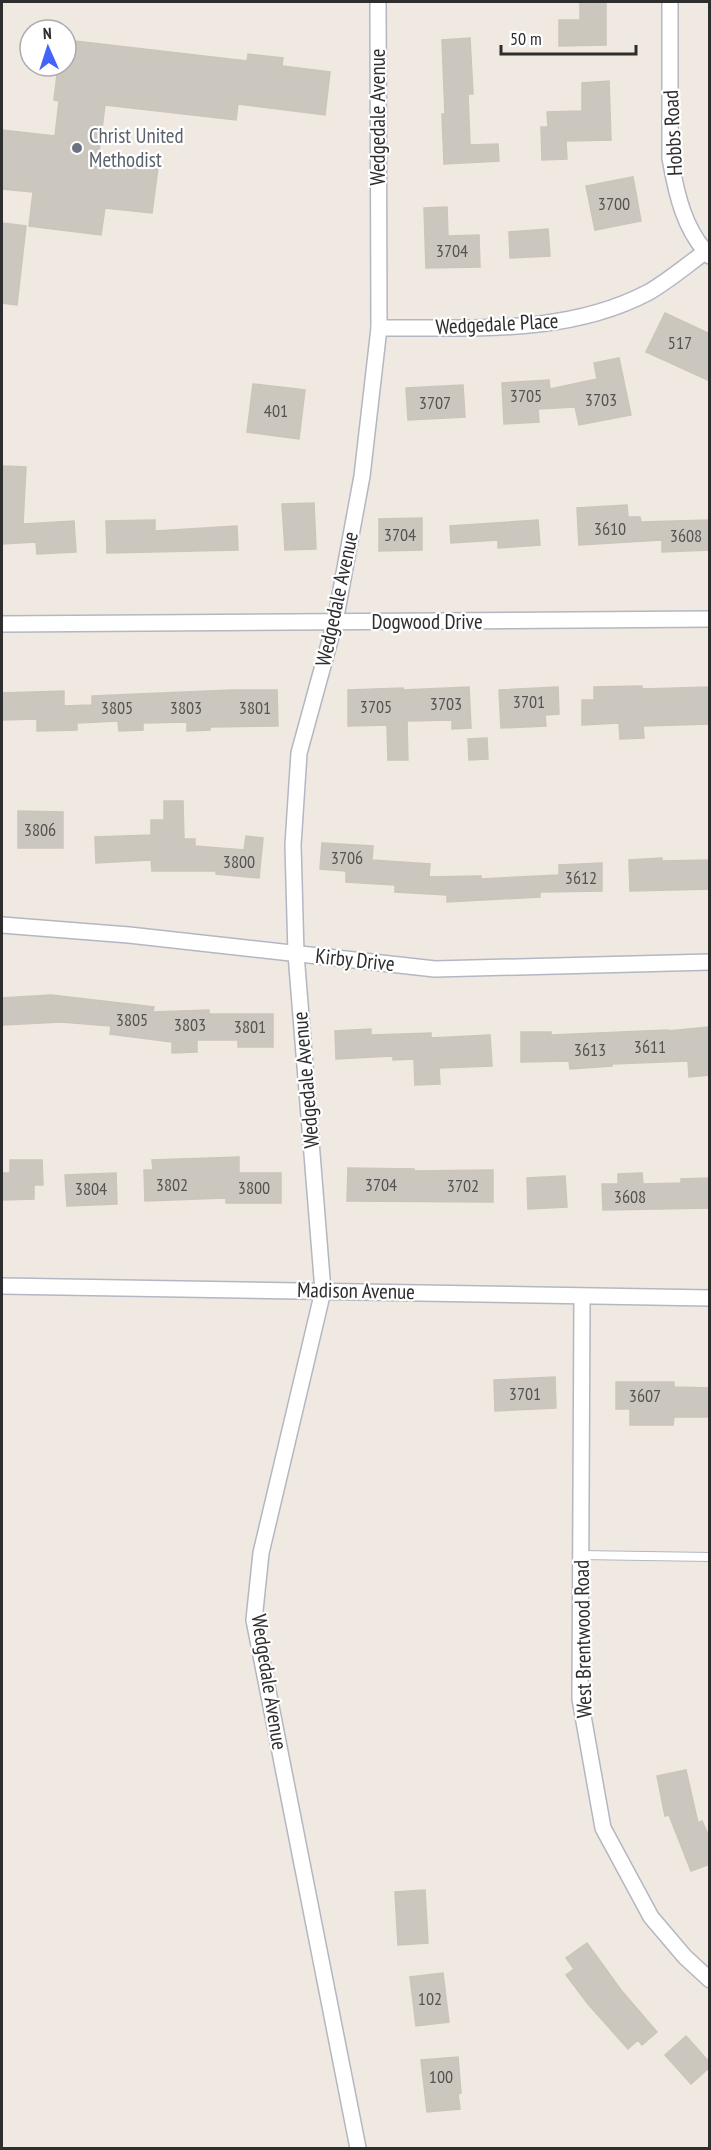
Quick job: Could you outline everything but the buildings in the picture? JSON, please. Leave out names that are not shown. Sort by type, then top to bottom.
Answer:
[{"type":"street","name":"Wedgedale Avenue","points":[[358,2148],[254,1620],[261,1552],[323,1291],[296,954],[293,845],[299,753],[335,622],[362,476],[379,328],[378,2]]},
{"type":"street","name":"Hobbs Road","points":[[669,2],[670,158],[680,206],[707,254]]},
{"type":"street","name":"Wedgedale Place","points":[[379,328],[500,328],[570,320],[610,309],[650,291],[707,254]]},
{"type":"street","name":"Dogwood Drive","points":[[2,624],[710,619]]},
{"type":"street","name":"Kirby Drive","points":[[2,925],[129,935],[435,969],[710,962]]},
{"type":"street","name":"Madison Avenue","points":[[2,1286],[710,1298]]},
{"type":"street","name":"West Brentwood Road","points":[[582,1297],[580,1699],[603,1828],[651,1917],[685,1957],[710,1980]]},
{"type":"lane","points":[[580,1555],[710,1557]]},
{"type":"place","name":"Christ United Methodist","points":[[77,148]]}]
